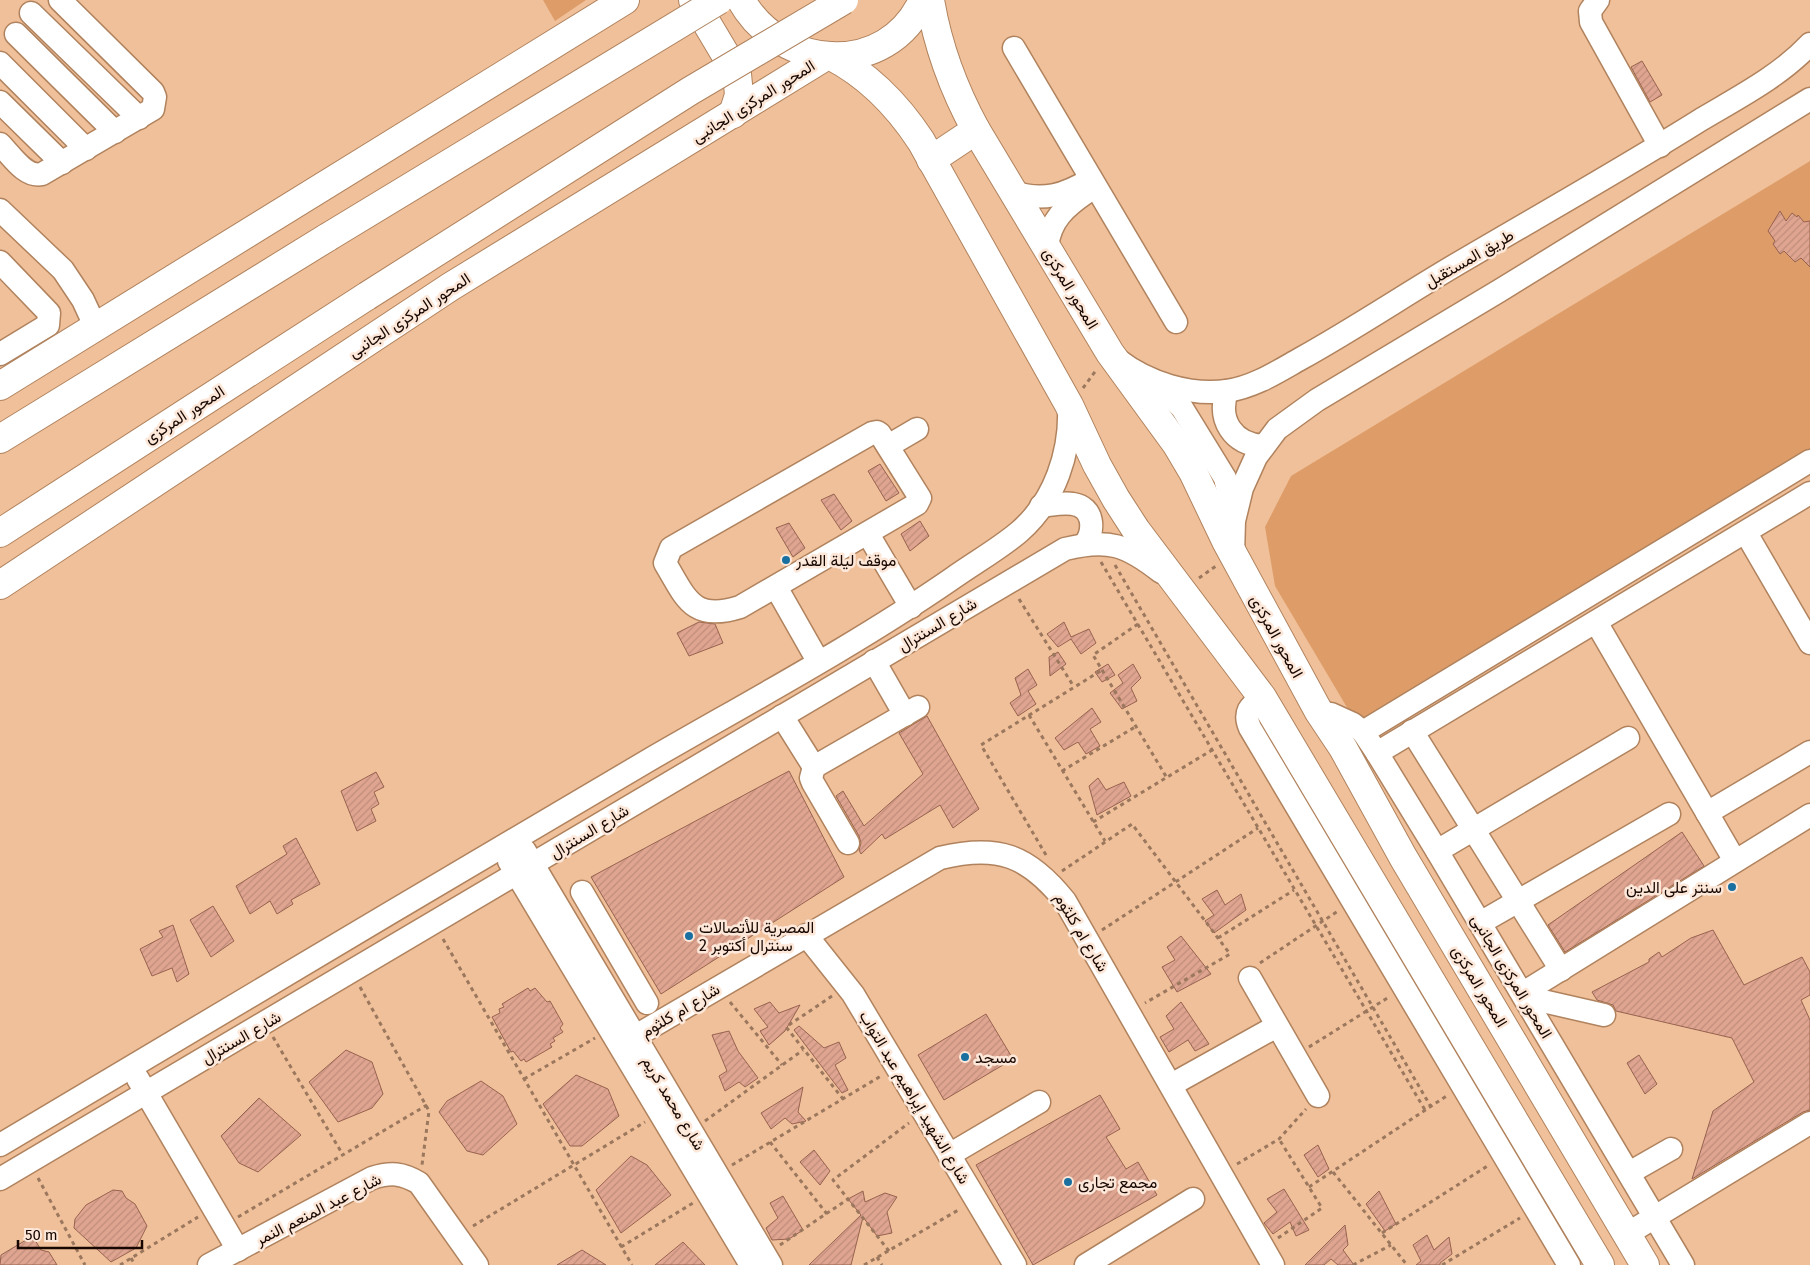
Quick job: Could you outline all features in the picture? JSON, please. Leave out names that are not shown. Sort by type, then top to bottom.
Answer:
[{"type":"main road","points":[[0,386],[625,0]]},
{"type":"main road","points":[[693,0],[737,74],[739,95],[733,114]]},
{"type":"main road","points":[[0,439],[719,0]]},
{"type":"main road","points":[[741,0],[760,26],[774,38],[808,54],[828,56],[858,53],[883,43],[910,20],[923,0]]},
{"type":"main road","name":"المحور المركزى","points":[[0,533],[367,296],[690,92],[844,0]]},
{"type":"main road","name":"المحور المركزى","points":[[930,0],[944,62],[958,97],[976,130],[1110,353],[1181,452],[1208,501],[1230,548],[1319,712],[1344,748],[1403,857],[1645,1265]]},
{"type":"main road","points":[[828,56],[850,66],[883,92],[910,124],[1069,405],[1097,466],[1116,499],[1147,545],[1262,697],[1600,1265]]},
{"type":"main road","name":"المحور المركزى الجانبى","points":[[0,585],[450,288],[828,56]]},
{"type":"main road","points":[[931,160],[976,130]]},
{"type":"street","points":[[1,147],[32,175],[42,174],[139,118],[153,109],[156,104],[153,92],[60,0]]},
{"type":"street","points":[[1598,0],[1590,11],[1591,22],[1660,146]]},
{"type":"street","points":[[0,59],[35,6],[139,118]]},
{"type":"street","points":[[16,34],[115,132]]},
{"type":"street","name":"طريق المستقبل","points":[[1110,353],[1140,374],[1192,391],[1226,391],[1258,382],[1322,347],[1466,259],[1660,146],[1771,77],[1810,44]]},
{"type":"street","points":[[1014,48],[1176,322]]},
{"type":"street","points":[[0,63],[86,149]]},
{"type":"street","points":[[1230,548],[1237,505],[1248,472],[1263,446],[1277,429],[1317,400],[1499,291],[1810,99]]},
{"type":"street","points":[[0,102],[62,163]]},
{"type":"street","points":[[1013,192],[1025,196],[1049,197],[1073,191],[1093,183]]},
{"type":"street","points":[[1047,247],[1050,231],[1058,216],[1093,183]]},
{"type":"street","points":[[0,210],[63,270],[83,300],[95,326]]},
{"type":"street","points":[[0,262],[49,313],[50,317],[48,325],[0,354]]},
{"type":"street","points":[[1226,391],[1223,408],[1227,425],[1232,433],[1246,443],[1263,446]]},
{"type":"street","name":"شارع السنترال","points":[[0,1145],[509,842],[911,607],[1018,532],[1041,506],[1054,483],[1064,459],[1070,425],[1069,405]]},
{"type":"street","points":[[888,446],[917,429]]},
{"type":"street","points":[[872,433],[880,434],[888,446],[920,498],[920,501],[868,534],[776,587],[731,609],[697,609],[689,603],[665,563],[671,548],[872,433]]},
{"type":"street","points":[[1363,732],[1810,461]]},
{"type":"street","points":[[1376,753],[1810,493]]},
{"type":"street","points":[[1041,506],[1071,504],[1083,508],[1088,513],[1092,525],[1093,544]]},
{"type":"street","points":[[1746,533],[1810,643]]},
{"type":"street","points":[[868,534],[911,607]]},
{"type":"street","name":"شارع السنترال","points":[[0,1179],[1065,549],[1093,544],[1120,547],[1138,554],[1182,589]]},
{"type":"street","points":[[776,587],[818,662]]},
{"type":"street","points":[[1596,622],[1735,861]]},
{"type":"street","points":[[848,843],[811,778],[814,767],[912,711],[874,661]]},
{"type":"street","points":[[1262,697],[1249,706],[1247,721],[1569,1265]]},
{"type":"street","name":"المحور المركزى الجانبى","points":[[1319,712],[1342,718],[1363,732],[1438,851],[1684,1265]]},
{"type":"street","points":[[782,716],[814,767]]},
{"type":"street","points":[[1412,731],[1475,829],[1561,970]]},
{"type":"street","points":[[1438,851],[1628,738]]},
{"type":"street","points":[[1707,813],[1810,752]]},
{"type":"street","points":[[1480,923],[1669,814]]},
{"type":"street","points":[[1524,995],[1810,815]]},
{"type":"street","name":"شارع محمد كريم","points":[[509,842],[610,1029],[660,1112],[712,1184],[763,1262]]},
{"type":"street","name":"شارع ام كلثوم","points":[[634,1037],[914,871],[940,858],[969,851],[998,852],[1053,877],[1268,1256]]},
{"type":"street","name":"شارع محمد كريم","points":[[525,869],[575,936],[691,1132],[712,1184]]},
{"type":"street","points":[[582,892],[647,1004]]},
{"type":"street","points":[[575,936],[600,922]]},
{"type":"street","name":"شارع الشهيد إبراهيم عبد التواب","points":[[806,935],[848,987],[1015,1265]]},
{"type":"street","points":[[1250,978],[1318,1096]]},
{"type":"street","points":[[1524,995],[1604,1015]]},
{"type":"street","points":[[1171,1085],[1277,1026]]},
{"type":"street","points":[[132,1067],[238,1250]]},
{"type":"street","points":[[950,1155],[1039,1102]]},
{"type":"street","points":[[1627,1234],[1810,1123]]},
{"type":"street","points":[[1629,1173],[1671,1149]]},
{"type":"street","name":"شارع عبد المنعم النمر","points":[[209,1265],[372,1178],[388,1173],[404,1175],[419,1182]]},
{"type":"street","points":[[419,1182],[477,1265]]},
{"type":"street","points":[[1086,1265],[1193,1199]]},
{"type":"path","points":[[1069,405],[1110,353]]},
{"type":"path","points":[[1093,544],[1315,926],[1425,1110]]},
{"type":"path","points":[[1093,544],[1322,921],[1431,1107]]},
{"type":"path","points":[[1182,589],[1230,548]]},
{"type":"path","points":[[1008,582],[1074,687]]},
{"type":"path","points":[[1138,624],[1094,652],[1093,656],[1167,778]]},
{"type":"path","points":[[1102,670],[981,745],[1053,877],[1132,824],[1218,938],[1229,956],[1129,1012]]},
{"type":"path","points":[[1029,716],[1105,841]]},
{"type":"path","points":[[1062,771],[1135,727]]},
{"type":"path","points":[[1093,822],[1212,750]]},
{"type":"path","points":[[1088,940],[1258,828]]},
{"type":"path","points":[[1218,938],[1294,890]]},
{"type":"path","points":[[1250,978],[1260,963],[1353,902]]},
{"type":"path","points":[[434,923],[632,1265]]},
{"type":"path","points":[[351,972],[427,1106],[429,1116],[419,1182]]},
{"type":"path","points":[[1295,1056],[1373,1008],[1403,986]]},
{"type":"path","points":[[843,1099],[803,1050],[786,1025],[848,987]]},
{"type":"path","points":[[718,988],[782,1065]]},
{"type":"path","points":[[264,1023],[343,1155]]},
{"type":"path","points":[[524,1080],[610,1029]]},
{"type":"path","points":[[691,1132],[803,1050]]},
{"type":"path","points":[[621,1247],[770,1142],[896,1067]]},
{"type":"path","points":[[1309,1187],[1463,1086]]},
{"type":"path","points":[[1220,1174],[1279,1139],[1318,1096]]},
{"type":"path","points":[[120,1265],[343,1155],[427,1106]]},
{"type":"path","points":[[457,1235],[660,1112]]},
{"type":"path","points":[[889,1251],[834,1182],[834,1178],[924,1112]]},
{"type":"path","points":[[1268,1256],[1321,1210],[1321,1206],[1279,1139]]},
{"type":"path","points":[[770,1142],[827,1214]]},
{"type":"path","points":[[1382,1233],[1504,1155]]},
{"type":"path","points":[[29,1162],[85,1265]]},
{"type":"path","points":[[1333,1172],[1407,1265]]},
{"type":"path","points":[[763,1262],[848,1199]]},
{"type":"path","points":[[864,1265],[976,1200]]},
{"type":"path","points":[[1442,1265],[1536,1208]]},
{"type":"path","points":[[1352,1265],[1391,1245]]},
{"type":"path","points":[[131,1258],[135,1265]]},
{"type":"path","points":[[877,1258],[882,1265]]},
{"type":"shaded area","points":[[543,0],[586,0],[555,21]]},
{"type":"shaded area","points":[[1810,161],[1810,453],[1358,726],[1275,586],[1265,527],[1291,476]]},
{"type":"building","points":[[1642,61],[1662,95],[1650,102],[1631,67]]},
{"type":"building","points":[[1780,211],[1786,221],[1792,213],[1797,217],[1798,215],[1804,222],[1810,221],[1810,267],[1801,258],[1795,262],[1784,251],[1780,254],[1773,244],[1775,241],[1768,231]]},
{"type":"building","points":[[880,464],[899,493],[886,501],[868,471]]},
{"type":"building","points":[[834,494],[852,521],[841,530],[821,500]]},
{"type":"building","points":[[920,521],[929,536],[910,551],[901,534]]},
{"type":"building","points":[[789,523],[805,548],[793,557],[776,528]]},
{"type":"building","points":[[699,622],[715,624],[723,643],[689,656],[677,633]]},
{"type":"building","points":[[1064,622],[1071,637],[1089,629],[1096,643],[1081,654],[1071,639],[1058,647],[1047,634]]},
{"type":"building","points":[[1058,652],[1066,664],[1050,676],[1049,657]]},
{"type":"building","points":[[1108,664],[1115,675],[1102,682],[1095,672]]},
{"type":"building","points":[[1133,664],[1141,678],[1131,688],[1137,701],[1122,709],[1110,693],[1123,683],[1118,675]]},
{"type":"building","points":[[1028,669],[1037,685],[1028,691],[1036,704],[1018,716],[1010,703],[1021,695],[1015,678]]},
{"type":"building","points":[[1092,708],[1101,722],[1090,729],[1100,746],[1086,754],[1078,742],[1064,750],[1055,738]]},
{"type":"building","points":[[927,716],[979,809],[953,828],[940,805],[885,839],[882,834],[861,854],[859,850],[861,843],[859,836],[836,796],[843,791],[864,826],[923,774],[899,733]]},
{"type":"building","name":"المصرية للأتصالات سنترال أكتوبر 2","points":[[789,771],[844,877],[661,994],[591,877]]},
{"type":"building","points":[[376,772],[384,787],[374,792],[379,804],[371,809],[376,821],[357,831],[341,791]]},
{"type":"building","points":[[1098,778],[1106,790],[1124,782],[1131,796],[1097,815],[1089,786]]},
{"type":"building","points":[[1682,832],[1704,866],[1565,952],[1548,925]]},
{"type":"building","points":[[296,838],[320,884],[291,900],[293,904],[277,914],[270,901],[250,914],[236,886],[287,854],[283,846]]},
{"type":"building","points":[[1217,890],[1225,905],[1241,894],[1246,910],[1214,933],[1205,921],[1214,915],[1202,899]]},
{"type":"building","points":[[213,906],[234,941],[211,957],[190,920]]},
{"type":"building","points":[[173,925],[189,974],[177,982],[172,968],[152,976],[140,949],[163,937],[159,931]]},
{"type":"building","points":[[1713,930],[1744,985],[1802,957],[1810,972],[1810,995],[1801,1000],[1810,1020],[1810,1110],[1803,1112],[1692,1179],[1713,1111],[1754,1082],[1732,1038],[1616,1011],[1613,1005],[1597,1000],[1592,992],[1649,962],[1649,959],[1659,952],[1662,957],[1691,938]]},
{"type":"building","points":[[1181,936],[1211,974],[1177,992],[1162,967],[1175,960],[1167,947]]},
{"type":"building","points":[[528,988],[530,991],[535,988],[547,1002],[550,1001],[563,1024],[560,1028],[563,1032],[553,1038],[555,1041],[550,1044],[552,1047],[526,1062],[524,1059],[521,1061],[513,1051],[511,1052],[492,1017],[500,1013],[499,1009],[504,1007],[502,1004]]},
{"type":"building","points":[[770,1002],[779,1013],[800,1005],[785,1031],[769,1045],[760,1031],[768,1027],[754,1009]]},
{"type":"building","points":[[1181,1002],[1209,1044],[1195,1051],[1188,1040],[1169,1052],[1160,1037],[1174,1029],[1166,1016]]},
{"type":"building","name":"مسجد","points":[[986,1014],[1013,1059],[944,1100],[918,1055]]},
{"type":"building","points":[[799,1026],[824,1048],[839,1042],[846,1058],[835,1065],[848,1090],[842,1093],[794,1030]]},
{"type":"building","points":[[729,1031],[738,1051],[758,1078],[745,1087],[739,1082],[725,1091],[719,1076],[727,1071],[712,1035]]},
{"type":"building","points":[[346,1050],[372,1062],[383,1094],[372,1108],[338,1122],[309,1082]]},
{"type":"building","points":[[1639,1055],[1657,1084],[1645,1094],[1627,1063]]},
{"type":"building","points":[[576,1075],[608,1089],[619,1116],[582,1146],[570,1146],[543,1104]]},
{"type":"building","points":[[481,1081],[503,1096],[517,1124],[483,1155],[467,1151],[439,1112],[447,1101]]},
{"type":"building","points":[[803,1087],[798,1112],[806,1121],[792,1124],[785,1118],[771,1129],[761,1113]]},
{"type":"building","name":"مجمع تجارى","points":[[1100,1095],[1120,1129],[1106,1137],[1126,1169],[1138,1162],[1157,1195],[1033,1265],[976,1165]]},
{"type":"building","points":[[259,1098],[301,1135],[258,1172],[239,1163],[221,1136]]},
{"type":"building","points":[[1318,1145],[1329,1169],[1318,1177],[1304,1155]]},
{"type":"building","points":[[814,1150],[830,1171],[820,1185],[800,1162]]},
{"type":"building","points":[[631,1156],[647,1165],[671,1195],[621,1233],[596,1190]]},
{"type":"building","points":[[1284,1189],[1309,1230],[1296,1236],[1290,1222],[1273,1234],[1264,1223],[1277,1212],[1267,1199]]},
{"type":"building","points":[[113,1190],[122,1191],[126,1198],[135,1204],[147,1226],[136,1248],[111,1262],[74,1228],[75,1219],[86,1205]]},
{"type":"building","points":[[863,1191],[865,1202],[885,1193],[897,1197],[887,1212],[892,1233],[877,1236],[863,1217],[851,1265],[809,1265],[861,1215],[848,1199]]},
{"type":"building","points":[[1379,1191],[1396,1224],[1385,1231],[1366,1204]]},
{"type":"building","points":[[783,1196],[803,1230],[789,1239],[772,1240],[766,1228],[778,1218],[770,1203]]},
{"type":"building","points":[[1345,1225],[1348,1245],[1343,1250],[1354,1265],[1338,1265],[1331,1259],[1324,1265],[1305,1265]]},
{"type":"building","points":[[1427,1235],[1434,1250],[1449,1237],[1452,1254],[1440,1265],[1416,1265],[1421,1261],[1413,1245]]},
{"type":"building","points":[[26,1240],[35,1240],[41,1250],[49,1252],[57,1265],[0,1265],[1,1255]]},
{"type":"building","points":[[683,1242],[705,1265],[655,1265]]},
{"type":"building","points":[[582,1250],[606,1265],[557,1265]]},
{"type":"place","name":"موقف ليلة القدر","points":[[786,560]]},
{"type":"place","name":"سنتر على الدين","points":[[1732,887]]},
{"type":"place","name":"المصرية للأتصالات سنترال أكتوبر 2","points":[[689,936]]},
{"type":"place","name":"مسجد","points":[[965,1057]]},
{"type":"place","name":"مجمع تجارى","points":[[1068,1182]]}]
